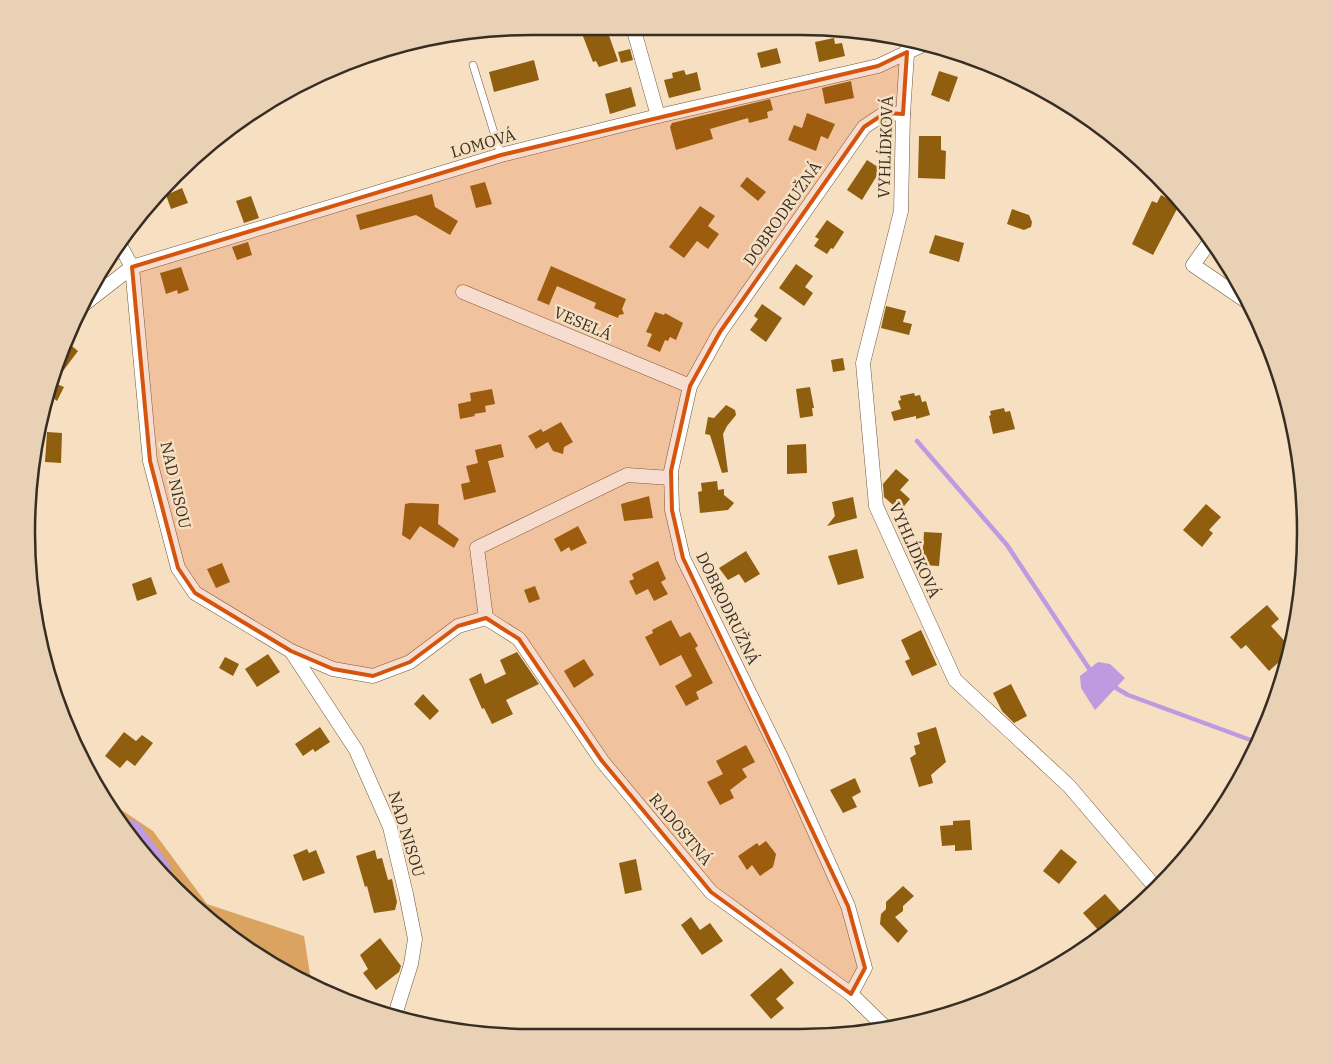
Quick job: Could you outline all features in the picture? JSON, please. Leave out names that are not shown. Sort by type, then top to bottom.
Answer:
[{"type":"street","points":[[635,35],[658,116]]},
{"type":"street","name":"LOMOVÁ","points":[[94,297],[132,267],[501,155],[658,116],[878,66],[906,47]]},
{"type":"street","name":"VYHLÍDKOVÁ","points":[[910,48],[902,114],[901,211],[864,364],[876,506],[955,680],[1069,786],[1151,883]]},
{"type":"street","name":"DOBRODRUŽNÁ","points":[[851,994],[865,968],[848,906],[781,757],[683,558],[672,510],[671,478],[690,386],[720,332],[864,127],[885,113],[902,114]]},
{"type":"street","points":[[1206,247],[1193,265],[1236,295]]},
{"type":"street","points":[[123,250],[132,267]]},
{"type":"street","name":"NAD NISOU","points":[[132,267],[150,461],[178,568],[195,593],[290,651],[333,669],[373,676],[410,662],[458,626],[486,618]]},
{"type":"street","name":"VESELÁ","points":[[463,292],[690,386]]},
{"type":"street","points":[[486,618],[477,548],[627,475],[671,478]]},
{"type":"street","name":"RADOSTNÁ","points":[[486,618],[519,639],[602,761],[711,892],[851,994],[880,1022]]},
{"type":"street","name":"NAD NISOU","points":[[290,651],[356,750],[390,827],[415,939],[411,964],[396,1010]]},
{"type":"lane","points":[[473,65],[501,155]]},
{"type":"highlighted area","points":[[907,52],[903,114],[885,113],[864,127],[720,332],[690,386],[671,471],[672,510],[683,558],[848,906],[865,968],[851,994],[711,892],[602,761],[519,639],[486,618],[458,626],[410,662],[373,676],[333,669],[291,651],[195,593],[178,568],[150,461],[132,267],[501,155],[878,66]]},
{"type":"shaded area","points":[[1098,662],[1110,664],[1125,678],[1095,710],[1081,688],[1080,676]]},
{"type":"shaded area","points":[[119,809],[153,831],[207,904],[304,936],[310,977],[256,945],[204,906],[158,860]]},
{"type":"building","points":[[582,35],[609,35],[618,61],[599,67],[596,61],[593,62]]},
{"type":"building","points":[[834,38],[835,44],[842,43],[845,56],[819,62],[815,42]]},
{"type":"building","points":[[777,48],[781,63],[761,68],[757,53]]},
{"type":"building","points":[[630,49],[633,60],[621,63],[618,52]]},
{"type":"building","points":[[534,60],[539,80],[494,92],[489,72]]},
{"type":"building","points":[[684,70],[686,75],[697,72],[701,90],[669,98],[664,80],[673,78],[672,73]]},
{"type":"building","points":[[939,71],[958,77],[949,102],[931,95]]},
{"type":"building","points":[[851,81],[854,98],[825,104],[822,88]]},
{"type":"building","points":[[631,87],[636,106],[610,114],[605,94]]},
{"type":"building","points":[[770,99],[773,110],[767,112],[768,118],[749,123],[748,118],[710,129],[713,139],[676,150],[670,127],[672,123]]},
{"type":"building","points":[[807,113],[835,124],[828,139],[821,136],[816,151],[788,140],[794,125],[802,128]]},
{"type":"building","points":[[919,136],[941,136],[941,150],[946,151],[945,179],[918,178]]},
{"type":"building","points":[[867,160],[881,169],[862,200],[847,190]]},
{"type":"building","points":[[747,177],[766,192],[758,201],[740,186]]},
{"type":"building","points":[[485,182],[492,204],[476,208],[470,186]]},
{"type":"building","points":[[182,188],[188,203],[171,209],[166,196]]},
{"type":"building","points":[[432,194],[435,207],[458,221],[450,235],[416,215],[360,230],[356,215]]},
{"type":"building","points":[[1161,195],[1170,200],[1177,208],[1153,255],[1132,244],[1152,201],[1157,203]]},
{"type":"building","points":[[251,196],[259,218],[244,223],[236,201]]},
{"type":"building","points":[[700,206],[715,216],[708,226],[719,234],[708,249],[697,241],[684,258],[669,247]]},
{"type":"building","points":[[1012,209],[1029,215],[1032,222],[1031,227],[1024,230],[1007,224]]},
{"type":"building","points":[[827,220],[844,232],[833,249],[831,248],[827,254],[814,246],[819,239],[815,237]]},
{"type":"building","points":[[935,235],[964,243],[959,262],[929,253]]},
{"type":"building","points":[[248,242],[252,255],[237,260],[232,247]]},
{"type":"building","points":[[796,264],[813,276],[805,287],[813,293],[804,306],[779,288]]},
{"type":"building","points":[[551,266],[626,299],[622,309],[624,314],[619,315],[618,318],[594,308],[596,303],[557,286],[549,305],[537,300]]},
{"type":"building","points":[[181,267],[189,290],[178,294],[177,290],[166,294],[160,273]]},
{"type":"building","points":[[762,304],[782,318],[766,342],[750,330],[758,319],[754,316]]},
{"type":"building","points":[[886,306],[906,311],[903,322],[912,324],[909,335],[881,328]]},
{"type":"building","points":[[655,312],[664,315],[665,313],[683,323],[676,340],[670,337],[668,341],[665,340],[660,352],[647,346],[652,334],[646,332]]},
{"type":"building","points":[[71,346],[78,351],[60,375]]},
{"type":"building","points":[[843,358],[845,370],[833,372],[831,360]]},
{"type":"building","points":[[57,384],[64,387],[57,401],[53,398]]},
{"type":"building","points":[[810,387],[814,408],[812,408],[813,416],[800,418],[796,389]]},
{"type":"building","points":[[492,389],[495,404],[485,406],[486,412],[460,419],[458,404],[471,401],[470,393]]},
{"type":"building","points":[[914,393],[915,396],[920,395],[922,402],[926,401],[930,415],[916,419],[916,416],[894,421],[891,412],[901,409],[898,401],[901,400],[900,396]]},
{"type":"building","points":[[726,405],[735,410],[736,415],[723,434],[728,472],[722,473],[710,435],[705,434],[708,417],[714,418]]},
{"type":"building","points":[[1004,408],[1005,412],[1010,411],[1015,429],[993,434],[989,416],[991,415],[990,411]]},
{"type":"building","points":[[561,422],[573,442],[564,447],[563,454],[553,451],[548,442],[536,449],[528,436],[541,429],[543,432]]},
{"type":"building","points":[[47,432],[62,433],[61,463],[45,462]]},
{"type":"building","points":[[501,444],[504,457],[488,461],[496,492],[464,500],[461,484],[470,482],[466,466],[478,463],[475,450]]},
{"type":"building","points":[[806,444],[807,473],[787,474],[787,445]]},
{"type":"building","points":[[896,469],[909,480],[900,490],[910,499],[900,511],[884,497],[883,484]]},
{"type":"building","points":[[717,481],[718,490],[724,489],[724,495],[734,503],[728,510],[700,513],[698,492],[702,491],[701,483]]},
{"type":"building","points":[[649,496],[653,518],[624,521],[621,504]]},
{"type":"building","points":[[853,497],[857,518],[827,526],[835,516],[832,502]]},
{"type":"building","points":[[405,504],[439,504],[438,524],[459,539],[454,548],[420,526],[410,540],[402,535]]},
{"type":"building","points":[[1206,504],[1221,517],[1209,530],[1213,533],[1202,547],[1183,530]]},
{"type":"building","points":[[578,526],[587,543],[571,551],[569,547],[561,552],[554,539]]},
{"type":"building","points":[[924,532],[942,533],[939,566],[922,565]]},
{"type":"building","points":[[857,549],[864,578],[838,585],[828,556]]},
{"type":"building","points":[[746,551],[760,574],[745,583],[739,574],[728,580],[719,568]]},
{"type":"building","points":[[658,561],[666,579],[661,582],[668,594],[654,601],[648,589],[636,595],[629,581],[634,579],[632,574]]},
{"type":"building","points":[[222,563],[230,582],[216,588],[207,569]]},
{"type":"building","points":[[151,577],[157,594],[137,601],[132,584]]},
{"type":"building","points":[[535,586],[540,599],[529,603],[524,590]]},
{"type":"building","points":[[1267,605],[1279,619],[1271,626],[1284,641],[1280,661],[1269,671],[1246,645],[1241,649],[1230,637]]},
{"type":"building","points":[[671,620],[680,637],[690,632],[698,646],[695,648],[713,683],[696,692],[699,699],[686,706],[675,686],[692,676],[681,655],[660,666],[645,637],[653,633],[652,630]]},
{"type":"building","points":[[921,630],[937,665],[912,676],[905,661],[910,659],[901,640]]},
{"type":"building","points":[[517,652],[539,684],[506,700],[513,714],[492,724],[484,708],[482,709],[469,679],[481,673],[485,684],[506,674],[500,660]]},
{"type":"building","points":[[268,654],[280,672],[257,687],[245,669]]},
{"type":"building","points":[[225,657],[239,664],[233,676],[219,668]]},
{"type":"building","points":[[584,659],[594,675],[574,688],[564,671]]},
{"type":"building","points":[[1011,684],[1027,716],[1014,723],[1002,711],[993,693]]},
{"type":"building","points":[[423,694],[439,711],[430,720],[414,704]]},
{"type":"building","points":[[320,727],[330,742],[315,752],[313,749],[303,756],[295,744]]},
{"type":"building","points":[[936,727],[946,762],[931,775],[933,783],[919,787],[910,758],[916,754],[914,746],[920,744],[917,733]]},
{"type":"building","points":[[124,732],[136,741],[142,735],[153,743],[135,766],[127,760],[120,768],[105,756]]},
{"type":"building","points":[[746,745],[755,762],[742,769],[747,777],[730,790],[734,798],[720,805],[707,782],[723,774],[716,761]]},
{"type":"building","points":[[855,778],[861,792],[852,797],[857,807],[843,813],[830,790]]},
{"type":"building","points":[[970,820],[972,850],[955,851],[955,845],[942,846],[940,826],[953,825],[953,821]]},
{"type":"building","points":[[766,841],[776,854],[773,867],[760,876],[752,865],[747,870],[738,856],[757,843],[759,846]]},
{"type":"building","points":[[307,849],[309,853],[316,850],[325,873],[303,881],[293,855]]},
{"type":"building","points":[[1061,849],[1077,862],[1059,884],[1043,871]]},
{"type":"building","points":[[375,850],[377,859],[382,858],[388,880],[392,879],[397,902],[395,910],[374,913],[367,886],[365,887],[356,856]]},
{"type":"building","points":[[636,859],[642,890],[625,894],[619,863]]},
{"type":"building","points":[[903,886],[914,896],[903,906],[903,911],[895,917],[908,931],[898,943],[880,924],[881,914],[886,909],[886,902]]},
{"type":"building","points":[[1105,894],[1120,911],[1098,930],[1083,913]]},
{"type":"building","points":[[691,917],[700,930],[710,923],[723,941],[702,955],[681,925]]},
{"type":"building","points":[[380,938],[401,966],[399,972],[376,990],[363,973],[368,969],[360,955]]},
{"type":"building","points":[[781,968],[794,983],[776,999],[784,1008],[771,1019],[750,995]]},
{"type":"waterway","points":[[917,441],[1007,545],[1092,673]]},
{"type":"waterway","points":[[1111,685],[1128,695],[1251,740]]}]
